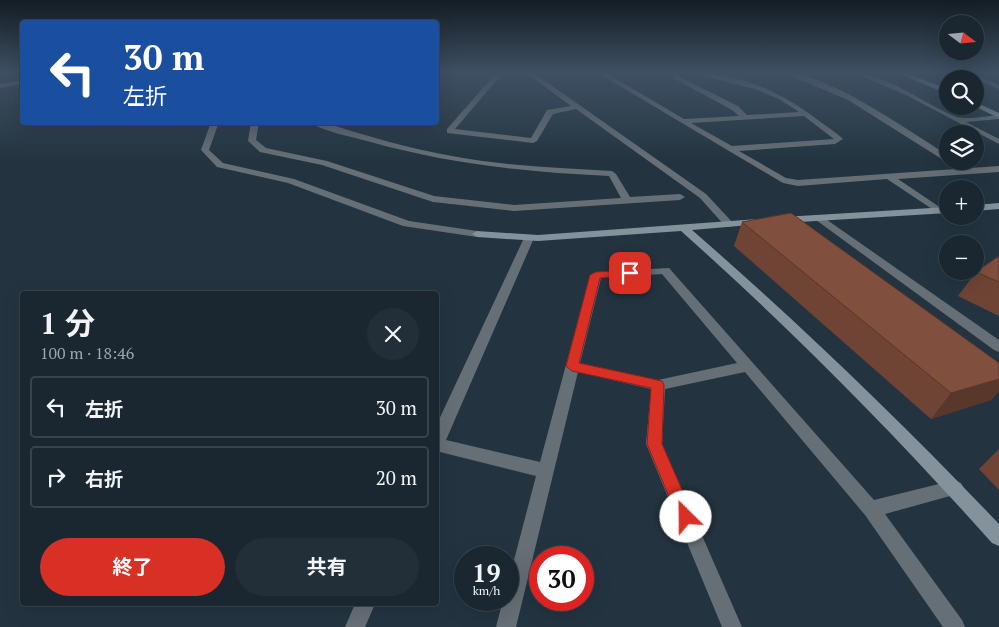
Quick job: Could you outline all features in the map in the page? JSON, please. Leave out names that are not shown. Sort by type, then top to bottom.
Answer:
[{"type":"street","points":[[475,102],[450,131],[533,141],[550,112],[577,107]]},
{"type":"street","points":[[570,102],[703,196],[729,224]]},
{"type":"street","points":[[652,102],[784,180],[798,183],[999,169]]},
{"type":"street","points":[[724,102],[735,108],[746,118]]},
{"type":"street","points":[[731,149],[835,142],[839,139],[786,102]]},
{"type":"street","points":[[856,102],[939,153]]},
{"type":"street","points":[[924,102],[999,142]]},
{"type":"street","points":[[984,108],[999,116]]},
{"type":"street","points":[[684,121],[805,114]]},
{"type":"street","points":[[958,120],[999,116]]},
{"type":"street","points":[[214,125],[205,150],[220,165],[291,181],[406,224],[477,234],[529,238],[939,210]]},
{"type":"street","points":[[255,125],[252,141],[263,150],[324,163],[433,199],[514,208],[680,197]]},
{"type":"street","points":[[322,125],[408,150],[453,159],[522,168],[612,174],[628,201]]},
{"type":"street","points":[[890,177],[939,208]]},
{"type":"street","points":[[984,207],[999,206]]},
{"type":"street","points":[[820,218],[999,347]]},
{"type":"street","points":[[683,227],[738,275],[824,357],[955,488],[999,537]]},
{"type":"street","points":[[439,437],[529,238]]},
{"type":"street","points":[[506,627],[596,275],[665,270],[871,509],[955,627]]},
{"type":"street","points":[[572,366],[658,385],[748,366]]},
{"type":"street","points":[[658,385],[654,444],[732,627]]},
{"type":"street","points":[[439,445],[546,471]]},
{"type":"street","points":[[871,509],[955,488]]},
{"type":"street","points":[[355,627],[364,606]]},
{"type":"building","points":[[791,213],[999,363],[999,379],[951,393],[742,222]]},
{"type":"building","points":[[999,256],[999,282],[984,275],[984,266]]},
{"type":"route","points":[[630,273],[596,275],[572,366],[658,385],[654,444],[686,517]]}]
